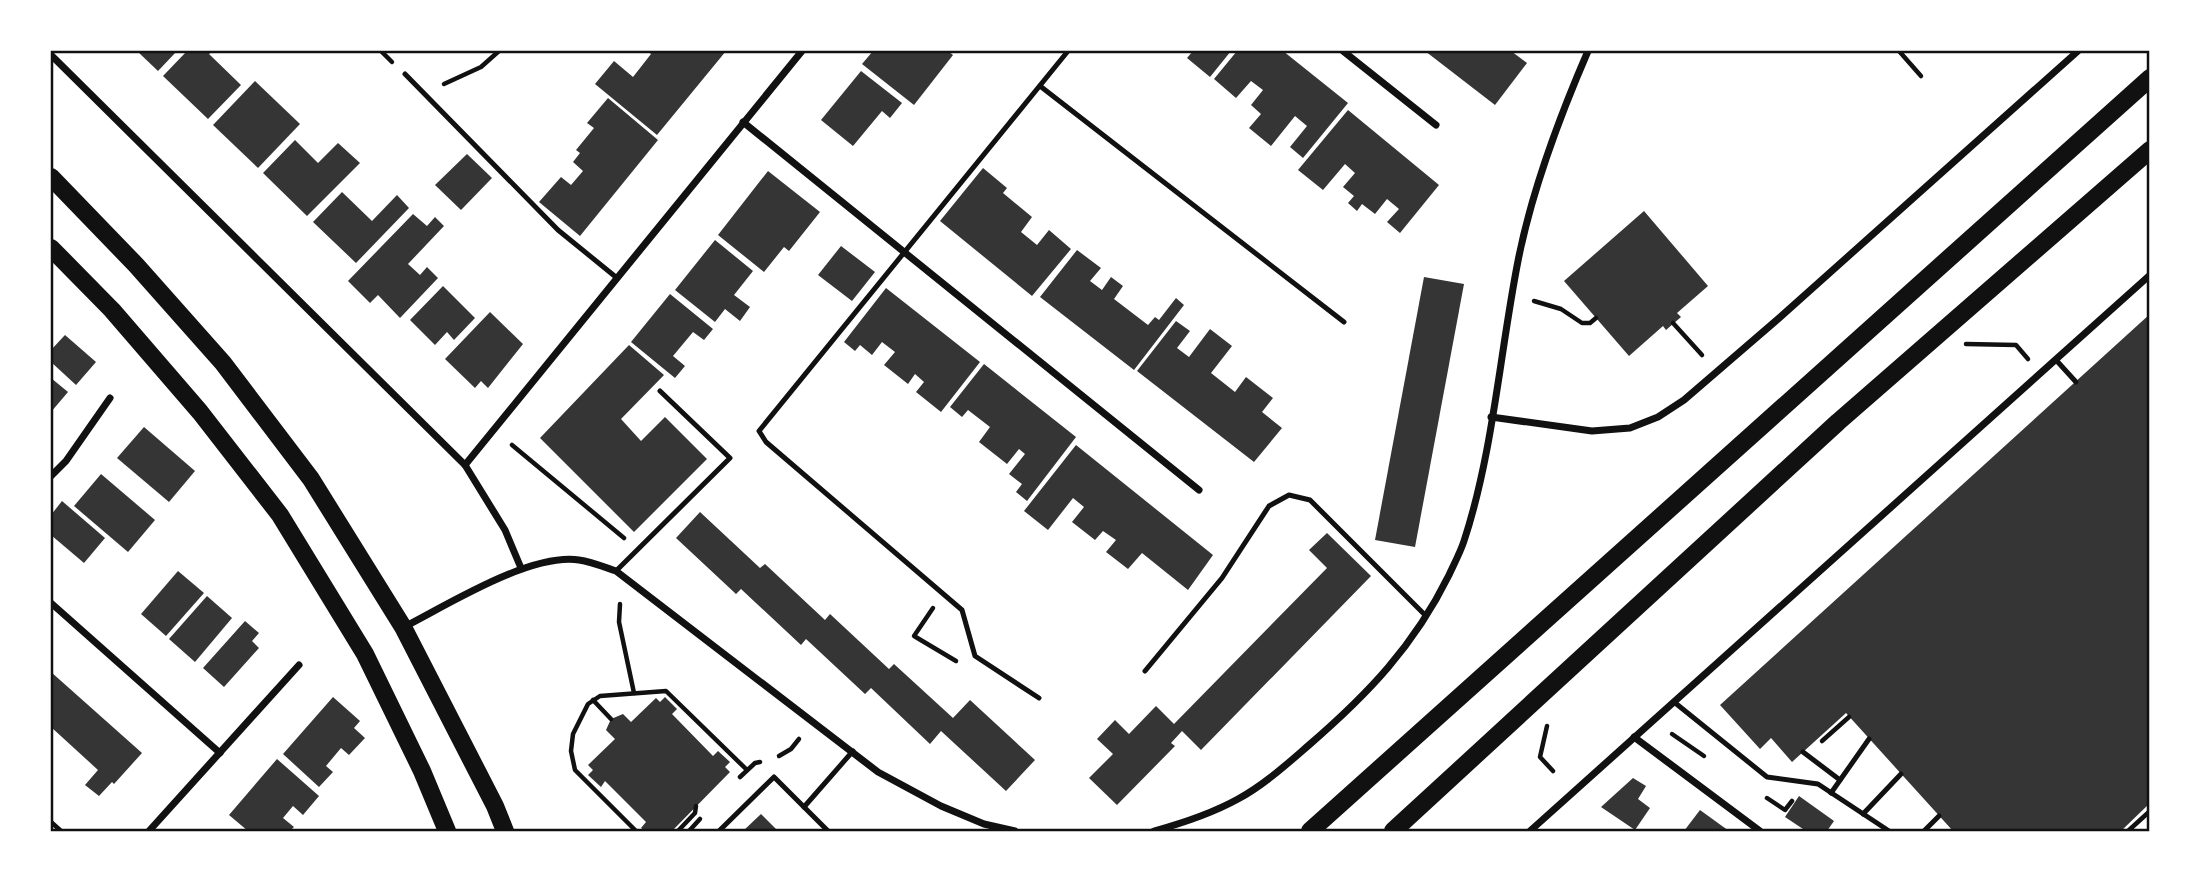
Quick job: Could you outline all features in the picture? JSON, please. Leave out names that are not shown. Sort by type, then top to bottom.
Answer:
[{"type":"main road","points":[[1310,831],[2150,78]]},
{"type":"main road","points":[[1393,831],[1828,431],[2150,150]]},
{"type":"main road","points":[[51,177],[136,265],[223,363],[311,479],[403,627],[495,806],[505,831]]},
{"type":"main road","points":[[51,248],[112,310],[200,412],[280,515],[365,654],[422,771],[447,831]]},
{"type":"street","points":[[465,465],[802,51]]},
{"type":"street","points":[[1343,51],[1436,125]]},
{"type":"street","points":[[1158,831],[1188,822],[1239,799],[1279,771],[1377,683],[1407,645],[1437,599],[1464,544],[1481,480],[1518,259],[1532,203],[1570,93],[1588,51]]},
{"type":"street","points":[[1491,417],[1592,432],[1630,429],[1658,417],[1684,400],[1778,320],[2078,51]]},
{"type":"street","points":[[51,55],[465,465],[505,530],[521,568]]},
{"type":"street","points":[[743,122],[1199,490]]},
{"type":"street","points":[[1530,831],[2150,275]]},
{"type":"street","points":[[51,475],[66,461],[110,398]]},
{"type":"street","points":[[403,627],[521,568],[550,561],[579,560],[616,571],[878,772],[941,806],[985,824],[1015,831]]},
{"type":"street","points":[[51,603],[220,753]]},
{"type":"street","points":[[149,831],[299,665]]},
{"type":"street","points":[[1634,737],[1760,831]]},
{"type":"lane","points":[[1039,698],[975,656],[961,610],[766,442],[760,431],[1068,51]]},
{"type":"lane","points":[[405,75],[558,230],[617,278]]},
{"type":"lane","points":[[1040,86],[1343,322]]},
{"type":"lane","points":[[2056,360],[2076,382]]},
{"type":"lane","points":[[616,571],[730,458],[660,391]]},
{"type":"lane","points":[[1145,671],[1222,578],[1269,506],[1289,495],[1310,500],[1426,616]]},
{"type":"lane","points":[[1674,702],[1768,778],[1818,784],[1889,831]]},
{"type":"lane","points":[[1830,793],[1869,739]]},
{"type":"lane","points":[[804,807],[853,751]]},
{"type":"lane","points":[[1803,752],[1840,780]]},
{"type":"lane","points":[[1863,814],[1901,774]]},
{"type":"lane","points":[[719,831],[774,777],[828,831]]},
{"type":"lane","points":[[1924,831],[1939,816]]},
{"type":"path","points":[[424,93],[481,67],[499,51]]},
{"type":"path","points":[[1899,51],[1921,76]]},
{"type":"path","points":[[1534,301],[1561,309],[1581,323],[1590,323],[1597,318]]},
{"type":"path","points":[[1674,323],[1702,355]]},
{"type":"path","points":[[1959,344],[2016,345],[2029,360]]},
{"type":"path","points":[[512,445],[627,540]]},
{"type":"path","points":[[937,603],[914,636],[958,662]]},
{"type":"path","points":[[620,604],[619,622],[634,693]]},
{"type":"path","points":[[636,831],[575,770],[571,751],[573,734],[580,716],[593,700],[600,696],[666,691],[747,770]]},
{"type":"path","points":[[593,700],[611,719]]},
{"type":"path","points":[[1541,720],[1548,727],[1540,757],[1553,771]]},
{"type":"path","points":[[678,831],[695,813],[696,806]]},
{"type":"path","points":[[2129,831],[2150,811]]},
{"type":"path","points":[[51,822],[61,831]]},
{"type":"building","points":[[137,51],[177,51],[158,71]]},
{"type":"building","points":[[187,51],[213,51],[209,54],[241,85],[208,119],[163,76]]},
{"type":"building","points":[[648,51],[726,51],[657,135],[595,84],[614,61],[633,77],[651,54]]},
{"type":"building","points":[[873,51],[948,51],[953,55],[914,105],[862,64]]},
{"type":"building","points":[[1193,51],[1231,51],[1210,77],[1187,58]]},
{"type":"building","points":[[1237,51],[1283,51],[1348,103],[1303,158],[1290,147],[1307,126],[1295,116],[1271,146],[1249,128],[1261,114],[1251,105],[1263,90],[1251,81],[1236,98],[1214,79]]},
{"type":"building","points":[[1425,51],[1511,51],[1527,63],[1495,105]]},
{"type":"building","points":[[861,71],[902,103],[890,118],[882,111],[853,146],[821,120]]},
{"type":"building","points":[[255,81],[300,124],[258,168],[213,125]]},
{"type":"building","points":[[608,98],[658,140],[580,236],[539,202],[561,177],[571,185],[583,171],[573,162],[580,153],[576,150],[594,128],[587,123]]},
{"type":"building","points":[[1348,110],[1439,185],[1400,233],[1387,222],[1399,209],[1387,199],[1375,214],[1362,204],[1357,211],[1348,203],[1354,196],[1343,187],[1355,173],[1345,164],[1323,190],[1298,170]]},
{"type":"building","points":[[295,140],[318,163],[338,143],[360,163],[307,216],[263,173]]},
{"type":"building","points":[[467,154],[492,178],[461,210],[435,185]]},
{"type":"building","points":[[983,168],[1007,188],[1003,193],[1032,217],[1021,232],[1037,245],[1049,230],[1071,249],[1032,296],[940,221]]},
{"type":"building","points":[[768,171],[820,212],[789,251],[784,247],[764,272],[718,235]]},
{"type":"building","points":[[342,192],[372,221],[397,195],[409,208],[356,263],[313,222]]},
{"type":"building","points":[[1644,211],[1708,286],[1677,313],[1681,317],[1666,330],[1663,326],[1629,356],[1564,281]]},
{"type":"building","points":[[413,214],[427,226],[435,217],[444,226],[408,264],[420,275],[427,267],[438,278],[400,318],[378,295],[370,303],[348,281]]},
{"type":"building","points":[[715,240],[753,271],[734,295],[750,307],[740,321],[725,309],[715,322],[675,290]]},
{"type":"building","points":[[841,246],[875,272],[852,301],[818,275]]},
{"type":"building","points":[[1077,250],[1101,268],[1090,281],[1102,290],[1111,277],[1123,286],[1114,299],[1148,325],[1155,317],[1159,320],[1176,298],[1184,305],[1134,370],[1040,297]]},
{"type":"building","points":[[1424,277],[1464,284],[1415,547],[1375,540]]},
{"type":"building","points":[[443,286],[475,318],[454,340],[447,332],[435,345],[410,320]]},
{"type":"building","points":[[886,288],[980,362],[941,412],[916,392],[924,382],[915,374],[908,384],[884,365],[895,352],[882,342],[872,355],[860,345],[855,351],[844,342]]},
{"type":"building","points":[[670,294],[713,329],[704,340],[693,332],[673,356],[685,366],[675,378],[631,342]]},
{"type":"building","points":[[490,312],[523,344],[488,388],[481,381],[475,388],[445,359]]},
{"type":"building","points":[[2150,314],[2150,803],[2121,831],[1953,831],[1846,713],[1792,762],[1771,738],[1760,749],[1720,705]]},
{"type":"building","points":[[1176,321],[1190,331],[1177,348],[1189,357],[1210,329],[1232,346],[1211,373],[1235,392],[1246,377],[1273,398],[1262,412],[1282,428],[1254,462],[1137,371]]},
{"type":"building","points":[[65,335],[96,362],[76,385],[51,362],[51,350]]},
{"type":"building","points":[[629,345],[664,375],[621,419],[641,441],[665,417],[707,459],[634,532],[540,438]]},
{"type":"building","points":[[984,364],[1076,437],[1027,501],[1016,492],[1022,484],[1009,474],[1025,454],[1019,449],[1007,464],[979,442],[990,427],[968,410],[962,417],[950,407]]},
{"type":"building","points":[[51,378],[68,392],[51,412]]},
{"type":"building","points":[[144,427],[195,471],[169,502],[117,458]]},
{"type":"building","points":[[1076,445],[1213,555],[1188,590],[1142,553],[1128,569],[1106,552],[1116,540],[1103,531],[1095,540],[1072,522],[1084,507],[1073,498],[1048,530],[1024,511]]},
{"type":"building","points":[[101,474],[155,520],[128,552],[74,506]]},
{"type":"building","points":[[62,501],[105,538],[84,563],[51,535],[51,515]]},
{"type":"building","points":[[700,512],[760,568],[765,564],[825,620],[830,614],[889,669],[894,664],[953,718],[970,700],[1035,760],[1006,791],[941,731],[930,744],[871,688],[865,694],[806,639],[801,645],[741,589],[736,594],[676,538]]},
{"type":"building","points":[[1327,533],[1371,576],[1201,750],[1182,731],[1171,743],[1175,746],[1117,805],[1089,778],[1113,754],[1097,739],[1115,720],[1129,734],[1156,706],[1174,724],[1327,568],[1309,550]]},
{"type":"building","points":[[178,571],[204,593],[166,636],[141,614]]},
{"type":"building","points":[[207,596],[232,618],[195,662],[169,639]]},
{"type":"building","points":[[245,621],[259,633],[252,641],[259,648],[224,687],[203,668]]},
{"type":"building","points":[[51,672],[142,753],[114,784],[112,782],[99,796],[85,785],[98,770],[51,727]]},
{"type":"building","points":[[333,697],[360,721],[354,728],[365,738],[349,755],[341,748],[326,766],[333,772],[319,787],[283,754]]},
{"type":"building","points":[[665,697],[677,709],[672,714],[713,756],[718,751],[730,762],[725,767],[730,772],[672,831],[645,831],[641,828],[646,822],[605,781],[601,787],[588,775],[593,770],[588,765],[615,739],[606,730],[611,719],[623,714],[631,722],[656,698],[660,702]]},
{"type":"building","points":[[277,759],[319,796],[303,815],[293,806],[283,818],[294,827],[290,831],[248,831],[229,815]]},
{"type":"building","points":[[1633,778],[1646,786],[1638,799],[1650,808],[1635,830],[1601,807]]},
{"type":"building","points":[[1799,796],[1834,821],[1827,831],[1806,831],[1785,817]]},
{"type":"building","points":[[1700,810],[1729,831],[1684,831]]},
{"type":"building","points":[[761,814],[778,831],[743,831]]}]
